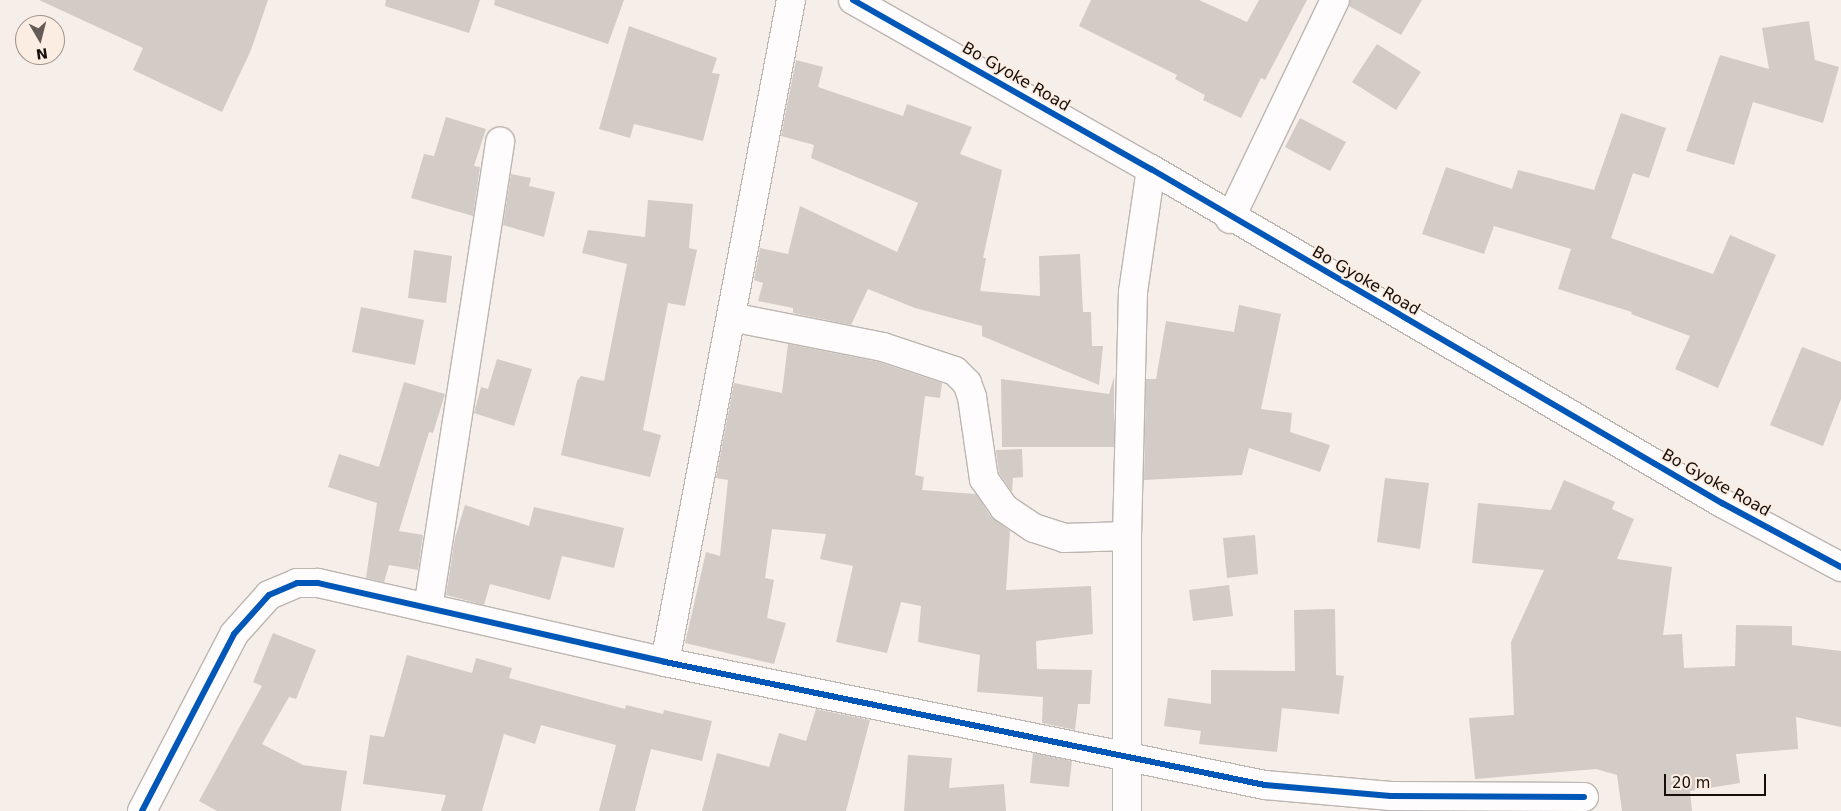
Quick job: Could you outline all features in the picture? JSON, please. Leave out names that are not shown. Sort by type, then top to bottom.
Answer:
[{"type":"street","points":[[665,662],[791,0]]},
{"type":"street","points":[[1230,219],[1335,0]]},
{"type":"street","name":"Bo Gyoke Road","points":[[866,4],[1151,169],[1230,219],[1722,504],[1841,567]]},
{"type":"street","points":[[428,608],[500,142]]},
{"type":"street","points":[[1127,811],[1127,536],[1133,292],[1151,169]]},
{"type":"street","points":[[731,317],[883,348],[955,371],[967,383],[972,397],[984,480],[1004,508],[1034,528],[1064,538],[1127,536]]},
{"type":"street","points":[[142,811],[234,634],[268,595],[298,583],[318,583],[665,662],[1265,785],[1382,795],[1584,797]]},
{"type":"building","points":[[39,0],[268,0],[251,50],[222,112],[133,70],[143,48]]},
{"type":"building","points":[[386,0],[480,0],[469,33],[385,6]]},
{"type":"building","points":[[495,0],[624,0],[608,44],[494,5]]},
{"type":"building","points":[[1091,0],[1199,0],[1247,22],[1259,0],[1307,0],[1265,80],[1261,78],[1241,118],[1203,100],[1205,95],[1175,79],[1177,75],[1079,26]]},
{"type":"building","points":[[1350,0],[1422,0],[1401,35],[1349,6]]},
{"type":"building","points":[[1809,21],[1815,60],[1839,67],[1823,123],[1753,102],[1734,165],[1686,151],[1720,55],[1769,69],[1762,28]]},
{"type":"building","points":[[629,26],[717,58],[712,73],[720,74],[703,141],[634,124],[630,138],[599,129]]},
{"type":"building","points":[[1377,44],[1421,72],[1396,110],[1352,82]]},
{"type":"building","points":[[796,60],[823,67],[818,87],[903,116],[907,104],[972,127],[960,154],[1002,170],[983,258],[986,258],[980,291],[1040,296],[1039,256],[1080,254],[1083,312],[1091,312],[1092,346],[1103,346],[1099,385],[982,336],[982,326],[915,308],[868,289],[851,325],[793,313],[793,308],[758,301],[763,283],[754,280],[760,248],[788,254],[800,206],[897,252],[918,203],[811,158],[814,145],[781,136]]},
{"type":"building","points":[[1621,113],[1666,128],[1649,178],[1633,173],[1611,238],[1713,274],[1730,235],[1776,255],[1718,388],[1675,369],[1690,336],[1631,314],[1632,312],[1558,289],[1571,249],[1494,226],[1484,254],[1422,234],[1446,167],[1512,189],[1518,170],[1594,190]]},
{"type":"building","points":[[446,117],[486,129],[474,166],[480,167],[473,216],[411,198],[424,154],[434,156]]},
{"type":"building","points":[[1300,118],[1346,142],[1330,171],[1285,147]]},
{"type":"building","points":[[511,174],[531,178],[529,186],[555,192],[544,237],[503,225]]},
{"type":"building","points":[[648,200],[693,204],[689,248],[697,250],[685,306],[668,303],[643,430],[661,435],[650,477],[561,455],[577,381],[581,376],[604,381],[627,264],[582,253],[588,230],[645,237]]},
{"type":"building","points":[[414,250],[452,256],[446,303],[408,298]]},
{"type":"building","points":[[1239,305],[1281,314],[1261,409],[1292,413],[1290,432],[1330,445],[1320,472],[1249,448],[1242,475],[1144,480],[1146,379],[1156,379],[1166,321],[1234,332]]},
{"type":"building","points":[[361,307],[424,320],[415,365],[352,352]]},
{"type":"building","points":[[788,344],[879,362],[942,383],[940,398],[925,396],[915,475],[924,477],[922,490],[976,494],[991,517],[1010,531],[1006,590],[1091,586],[1093,634],[1036,641],[1037,669],[1092,670],[1090,704],[1078,704],[1075,730],[1042,723],[1043,697],[977,692],[980,655],[918,642],[921,606],[901,602],[887,653],[836,642],[853,566],[820,559],[826,534],[772,529],[765,578],[774,580],[767,618],[786,623],[774,664],[685,643],[706,552],[720,556],[728,480],[716,478],[734,383],[782,393]]},
{"type":"building","points":[[1802,347],[1841,362],[1841,399],[1823,446],[1770,425]]},
{"type":"building","points":[[497,359],[532,369],[514,426],[474,413],[481,387],[488,389]]},
{"type":"building","points":[[1114,377],[1114,447],[1002,447],[1001,379],[1109,394]]},
{"type":"building","points":[[404,382],[445,394],[433,433],[429,432],[399,531],[423,535],[418,570],[389,565],[384,582],[366,578],[377,503],[328,487],[339,454],[379,467]]},
{"type":"building","points":[[1022,449],[1023,477],[1013,478],[1012,492],[999,473],[996,450]]},
{"type":"building","points":[[1385,478],[1429,483],[1420,549],[1377,542]]},
{"type":"building","points":[[1564,480],[1615,502],[1612,509],[1634,519],[1617,559],[1672,567],[1663,635],[1682,634],[1684,668],[1735,666],[1736,625],[1792,626],[1792,645],[1841,651],[1841,727],[1796,717],[1798,749],[1736,754],[1740,783],[1690,791],[1692,811],[1622,811],[1617,775],[1596,769],[1475,779],[1469,718],[1514,715],[1511,642],[1544,570],[1472,563],[1478,503],[1551,510]]},
{"type":"building","points":[[465,505],[529,526],[534,507],[624,528],[614,568],[562,556],[550,600],[490,584],[484,605],[446,595],[455,538]]},
{"type":"building","points":[[1255,535],[1258,574],[1227,578],[1223,538]]},
{"type":"building","points":[[1229,585],[1233,616],[1193,621],[1189,590]]},
{"type":"building","points":[[1335,609],[1336,675],[1344,676],[1339,714],[1282,708],[1277,752],[1199,744],[1201,731],[1164,726],[1168,698],[1211,704],[1211,670],[1295,671],[1294,610]]},
{"type":"building","points":[[273,633],[316,650],[296,699],[289,697],[262,744],[303,765],[347,771],[341,811],[217,811],[199,801],[262,686],[253,682]]},
{"type":"building","points":[[407,655],[472,673],[476,658],[512,668],[509,678],[625,709],[626,705],[663,714],[664,710],[712,721],[702,761],[651,749],[635,811],[599,811],[616,745],[541,725],[535,744],[504,734],[482,811],[441,811],[446,795],[363,784],[370,735],[384,737]]},
{"type":"building","points":[[816,709],[870,720],[846,811],[702,811],[717,753],[769,767],[779,733],[806,741]]},
{"type":"building","points":[[1033,753],[1072,761],[1069,787],[1030,783]]},
{"type":"building","points":[[908,755],[952,758],[949,788],[1004,784],[1006,811],[904,811]]},
{"type":"cycle path","points":[[853,0],[1151,169],[1722,503],[1841,567]]},
{"type":"cycle path","points":[[142,811],[234,634],[269,595],[297,583],[318,583],[665,662],[1265,785],[1391,796],[1584,797]]}]
